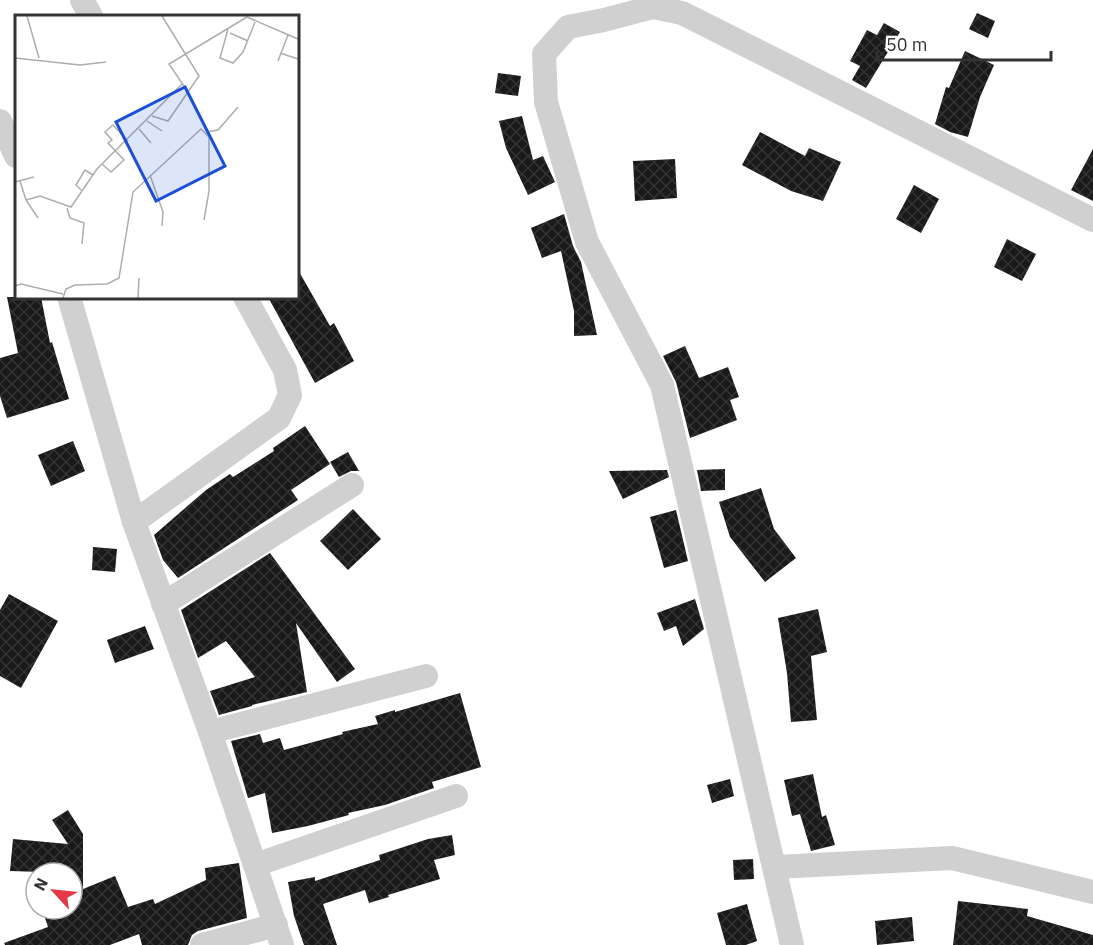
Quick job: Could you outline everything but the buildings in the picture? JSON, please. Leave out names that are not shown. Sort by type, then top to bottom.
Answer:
[{"type":"street","points":[[82,0],[90,15]]},
{"type":"street","points":[[792,945],[662,385],[587,242],[546,102],[544,54],[568,27],[608,10],[653,7],[682,13],[1093,220]]},
{"type":"street","points":[[0,121],[15,154]]},
{"type":"street","points":[[69,298],[134,522],[210,732],[279,935],[202,945]]},
{"type":"street","points":[[134,522],[279,418],[290,395],[285,370],[246,298]]},
{"type":"street","points":[[163,604],[352,485]]},
{"type":"street","points":[[210,732],[426,676]]},
{"type":"street","points":[[255,865],[456,796]]},
{"type":"street","points":[[775,867],[952,858],[1093,892]]}]
